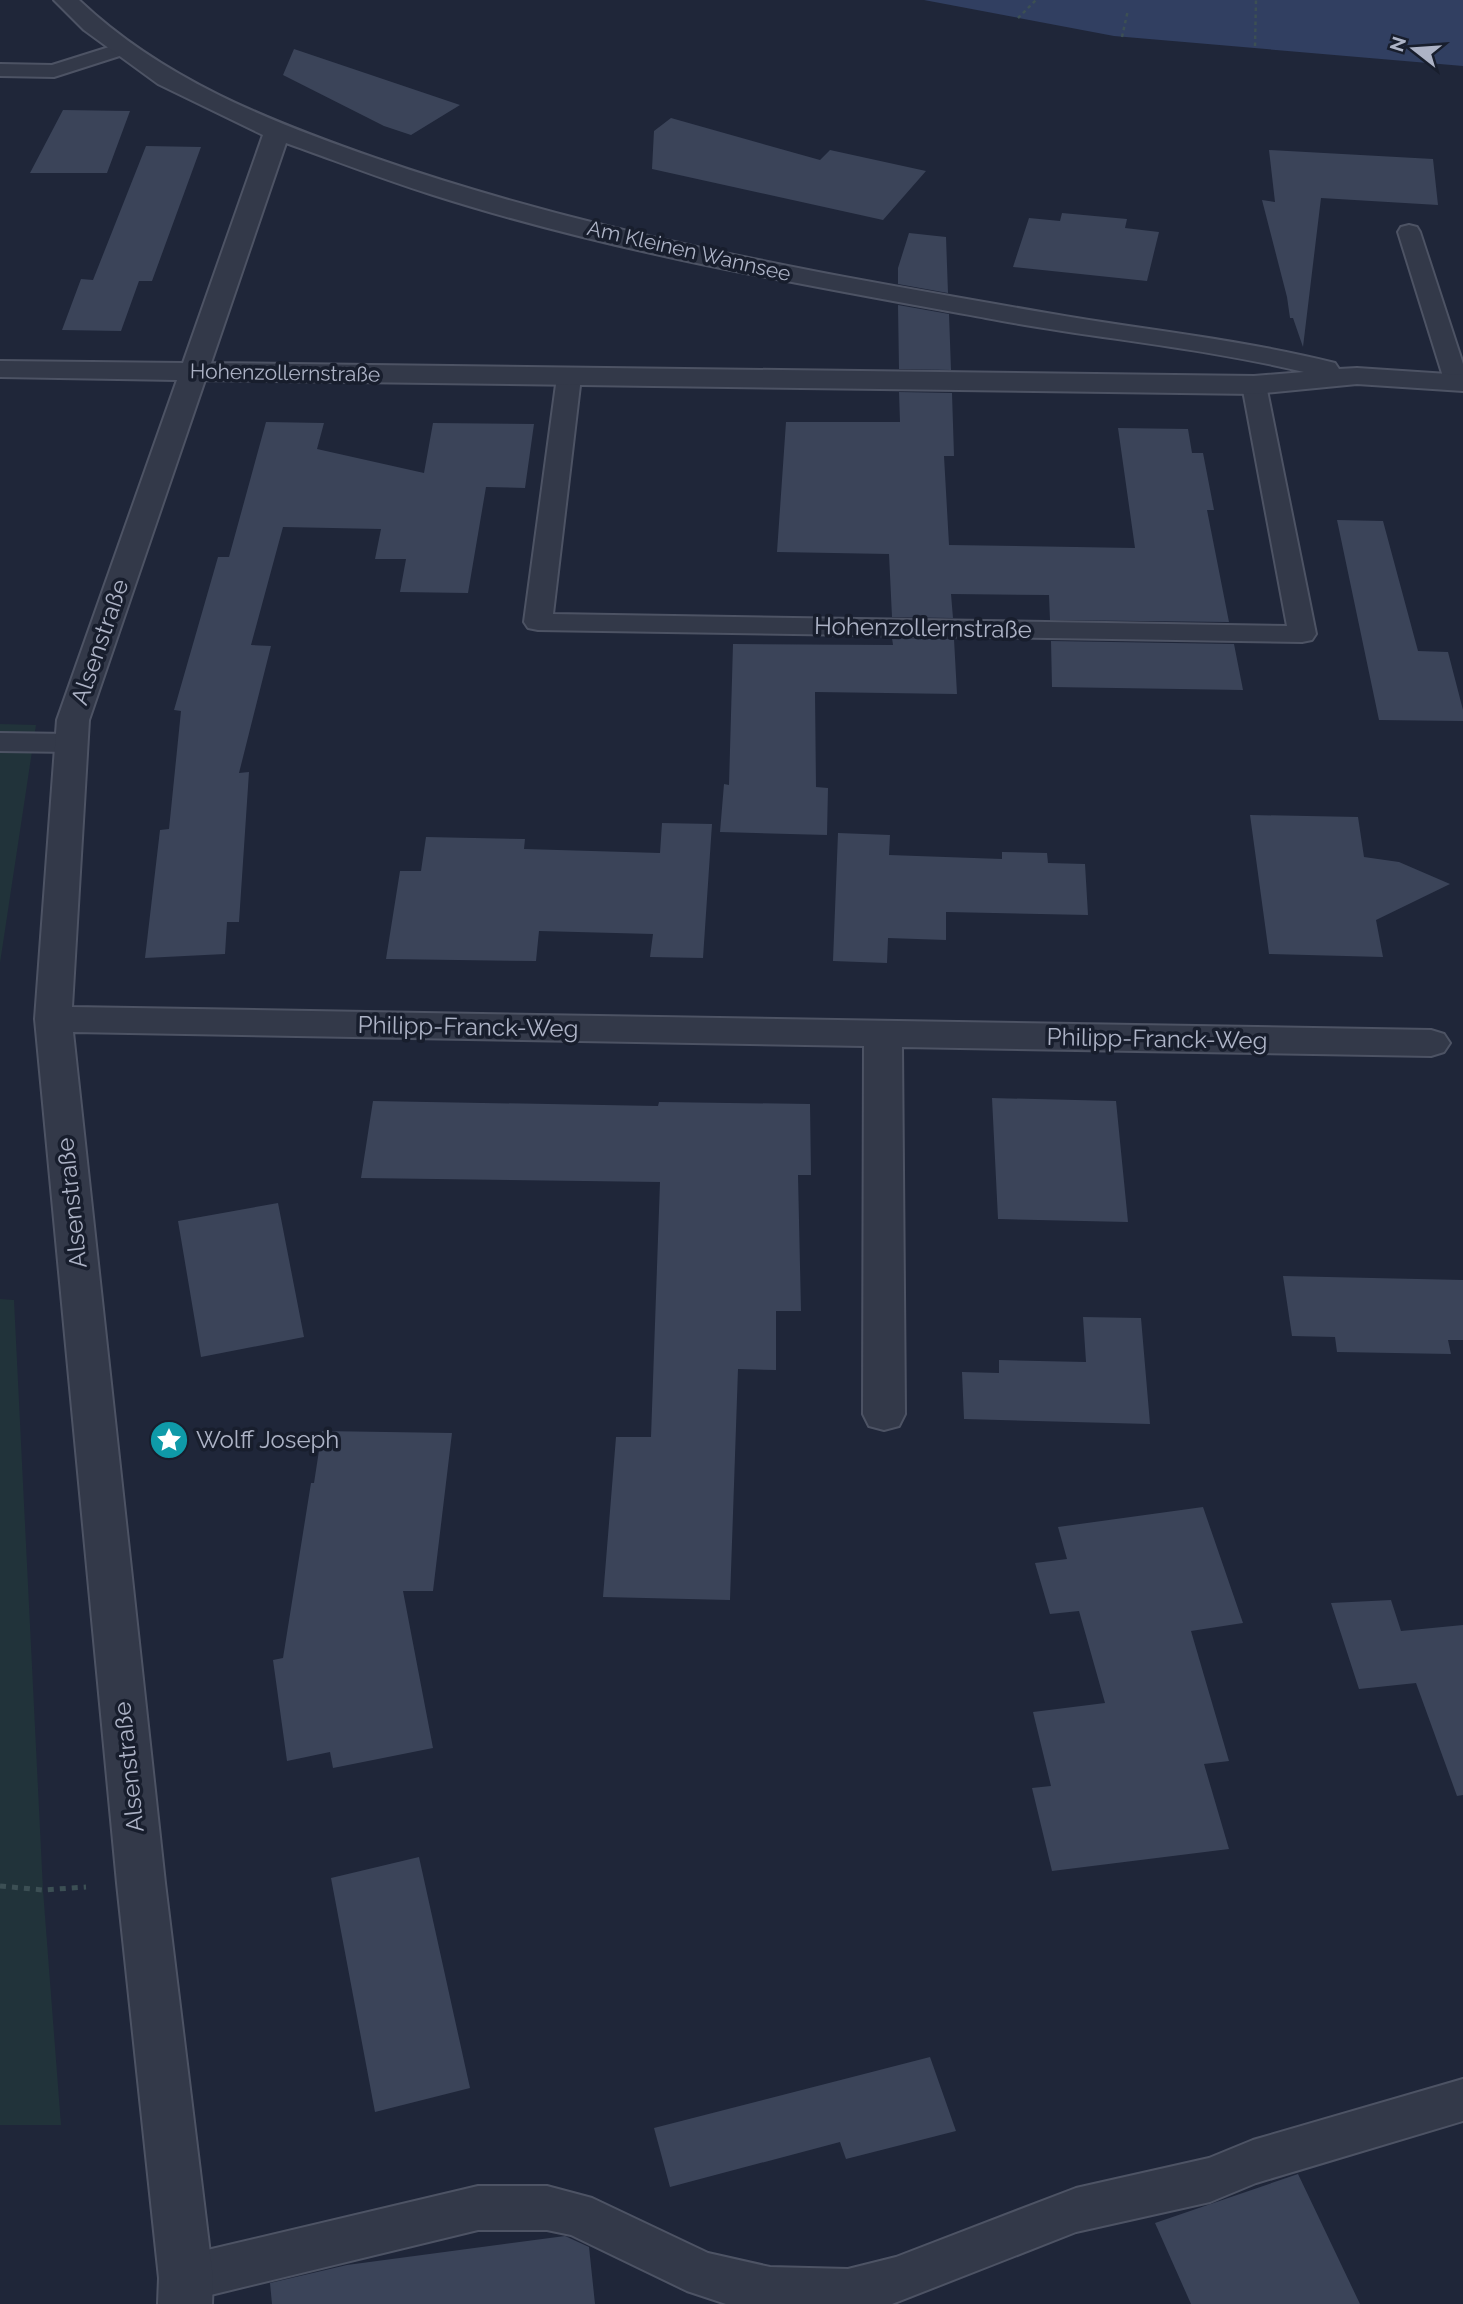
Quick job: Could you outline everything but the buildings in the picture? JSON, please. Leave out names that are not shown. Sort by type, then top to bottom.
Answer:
[{"type":"street","name":"Am Kleinen Wannsee","points":[[66,0],[92,25],[167,79],[277,132],[440,189],[622,238],[798,276],[1051,322],[1268,355],[1357,376]]},
{"type":"street","name":"Alsenstraße","points":[[185,2291],[53,1019],[73,720],[277,132]]},
{"type":"street","name":"Hohenzollernstraße","points":[[0,369],[1254,385],[1357,376],[1460,383]]},
{"type":"street","name":"Philipp-Franck-Weg","points":[[53,1019],[1431,1043]]},
{"type":"street","points":[[883,1035],[884,1414]]},
{"type":"lane","points":[[0,70],[54,71],[125,48]]},
{"type":"lane","points":[[1409,232],[1460,383]]},
{"type":"lane","name":"Hohenzollernstraße","points":[[569,377],[538,622],[1302,634],[1254,385]]},
{"type":"lane","points":[[0,742],[71,743]]},
{"type":"lane","points":[[185,2291],[478,2208],[514,2207],[547,2208],[576,2214],[704,2275],[738,2284],[770,2290],[848,2292],[896,2280],[1076,2210],[1210,2180],[1253,2162],[1463,2100]]},
{"type":"path","points":[[1018,18],[1036,0]]},
{"type":"path","points":[[1255,46],[1256,0]]},
{"type":"path","points":[[1122,37],[1128,10]]},
{"type":"path","points":[[0,1886],[44,1890],[141,1883]]},
{"type":"shaded area","points":[[0,724],[36,725],[0,963]]},
{"type":"shaded area","points":[[0,1299],[14,1300],[43,1890],[61,2125],[0,2125]]},
{"type":"water","points":[[924,0],[1463,0],[1463,66],[1114,36]]},
{"type":"place","name":"Wolff Joseph","points":[[169,1440]]}]
